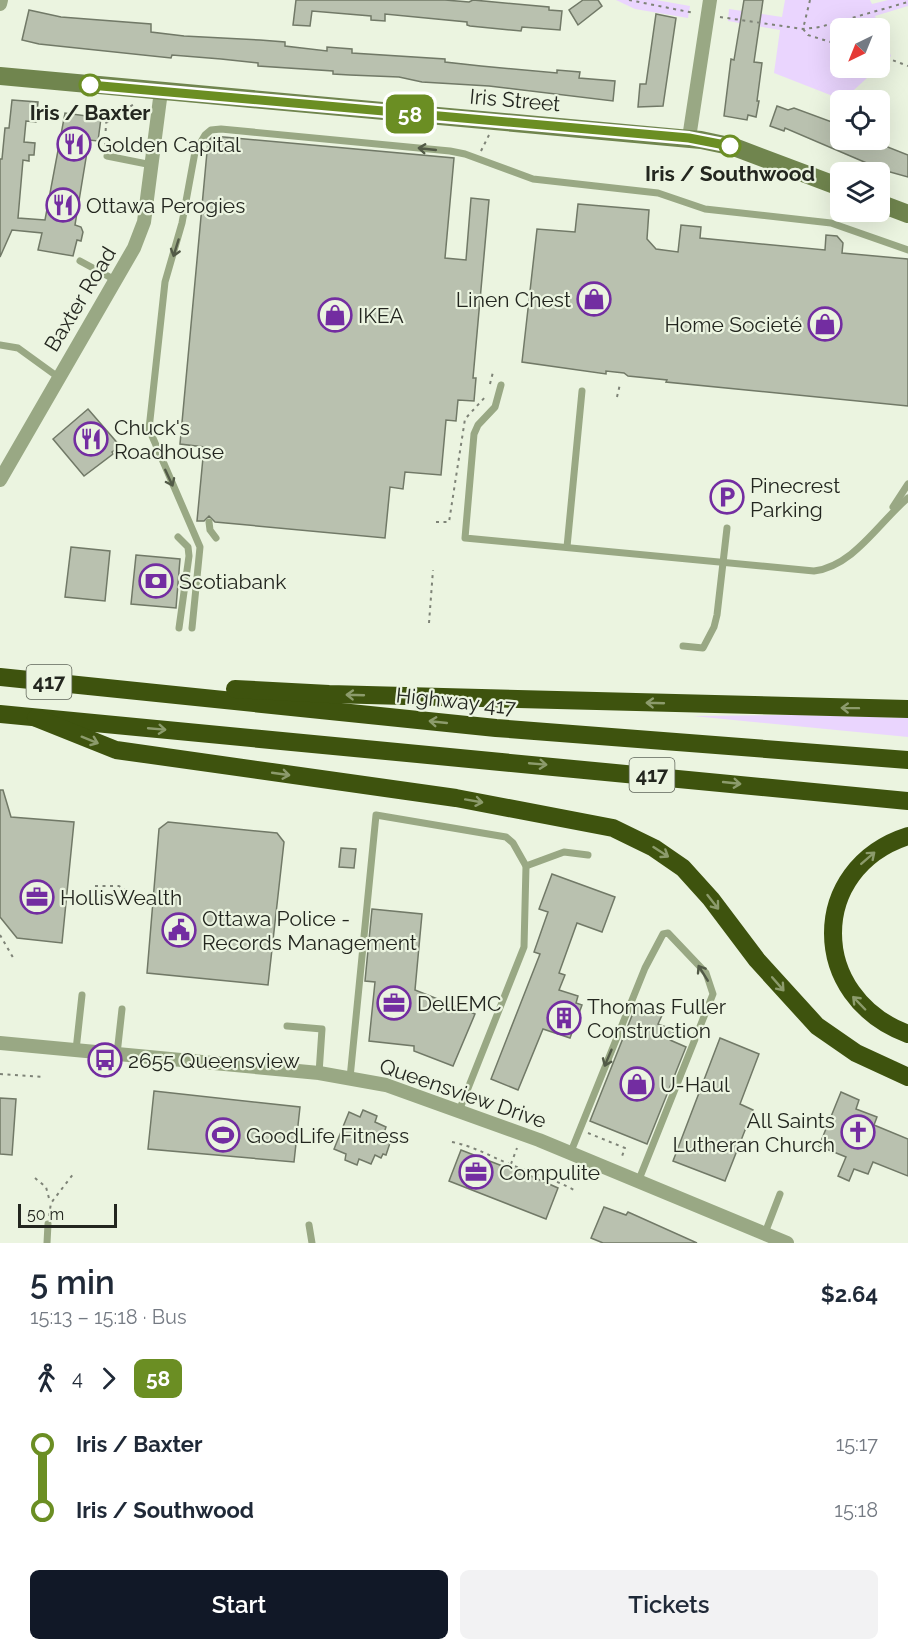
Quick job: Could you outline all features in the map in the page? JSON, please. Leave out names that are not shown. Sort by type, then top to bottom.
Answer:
[{"type":"highway","name":"Highway 417","points":[[0,677],[496,728],[908,760]]},
{"type":"highway","points":[[99,686],[143,684],[329,694],[908,709]]},
{"type":"highway","name":"417","points":[[0,714],[908,801]]},
{"type":"highway","points":[[36,718],[116,750],[456,798],[613,828],[654,848],[682,868],[711,899],[756,960],[817,1026],[856,1053],[908,1077]]},
{"type":"highway","points":[[908,836],[883,846],[868,856],[857,868],[841,894],[836,917],[834,951],[844,983],[861,1006],[874,1017],[908,1034]]},
{"type":"street","points":[[689,138],[710,0]]},
{"type":"street","name":"Iris Street","points":[[0,76],[689,138],[734,147],[830,183]]},
{"type":"street","name":"Baxter Road","points":[[0,480],[58,377],[117,281],[144,222],[161,91]]},
{"type":"street","points":[[890,207],[908,214]]},
{"type":"street","name":"Queensview Drive","points":[[0,1043],[319,1073],[386,1084],[523,1134],[787,1243]]},
{"type":"lane","points":[[192,628],[200,547],[149,429],[165,282],[182,223],[198,144],[211,130],[222,129],[450,151],[483,160],[533,180],[658,193],[705,208],[831,223],[908,250]]},
{"type":"lane","points":[[106,156],[152,165]]},
{"type":"lane","points":[[80,261],[117,281]]},
{"type":"lane","points":[[0,345],[18,348],[58,377]]},
{"type":"lane","points":[[501,385],[495,406],[478,425],[474,434],[465,538],[814,572],[830,568],[853,553],[888,515],[908,498]]},
{"type":"lane","points":[[567,547],[582,391]]},
{"type":"lane","points":[[888,515],[908,484]]},
{"type":"lane","points":[[209,522],[210,530],[216,538]]},
{"type":"lane","points":[[683,646],[703,648],[709,640],[717,615],[727,528]]},
{"type":"lane","points":[[178,537],[188,547],[189,556],[179,628]]},
{"type":"lane","points":[[350,1078],[376,815],[506,837],[513,843],[526,866],[524,947],[459,1111]]},
{"type":"lane","points":[[526,866],[564,852],[588,855]]},
{"type":"lane","points":[[570,1154],[645,968],[663,934],[668,933],[706,973],[713,994],[638,1182]]},
{"type":"lane","points":[[76,1050],[82,995]]},
{"type":"lane","points":[[117,1054],[122,1009]]},
{"type":"lane","points":[[287,1026],[322,1029],[319,1073]]},
{"type":"lane","points":[[765,1234],[780,1194]]},
{"type":"lane","points":[[47,1243],[48,1224]]},
{"type":"lane","points":[[309,1225],[312,1243]]},
{"type":"path","points":[[629,0],[707,15],[803,29],[820,27],[908,2]]},
{"type":"path","points":[[803,29],[810,0]]},
{"type":"path","points":[[803,29],[808,34],[830,42]]},
{"type":"path","points":[[890,59],[908,66]]},
{"type":"path","points":[[106,156],[104,143],[106,123],[136,102]]},
{"type":"path","points":[[616,397],[620,384]]},
{"type":"path","points":[[429,623],[433,570]]},
{"type":"path","points":[[95,886],[119,886],[135,896]]},
{"type":"path","points":[[0,934],[15,961]]},
{"type":"path","points":[[0,1074],[44,1077]]},
{"type":"path","points":[[580,1130],[625,1148],[620,1161]]},
{"type":"path","points":[[511,1164],[523,1134]]},
{"type":"path","points":[[452,1142],[468,1145],[511,1164],[555,1179],[576,1191]]},
{"type":"path","points":[[51,1203],[74,1173]]},
{"type":"path","points":[[35,1179],[46,1187],[51,1203],[48,1224]]},
{"type":"shaded area","points":[[616,0],[656,0],[690,6],[688,18],[635,9]]},
{"type":"shaded area","points":[[785,0],[870,0],[872,4],[888,0],[908,0],[908,6],[875,16],[876,18],[830,18],[830,78],[867,78],[854,90],[830,90],[830,95],[774,73],[780,30],[728,21],[729,9],[782,17]]},
{"type":"shaded area","points":[[798,715],[908,718],[908,737],[693,716]]},
{"type":"building","points":[[296,0],[469,2],[473,0],[549,7],[549,10],[562,11],[560,30],[522,27],[521,31],[470,26],[467,22],[385,14],[385,21],[371,20],[371,16],[312,11],[310,26],[293,25]]},
{"type":"building","points":[[583,0],[598,0],[602,6],[578,25],[569,10]]},
{"type":"building","points":[[744,0],[763,0],[754,62],[762,63],[757,101],[759,101],[756,117],[748,115],[747,120],[724,116],[731,59],[734,60]]},
{"type":"building","points":[[29,10],[61,17],[151,24],[151,32],[184,36],[285,42],[285,46],[327,51],[327,47],[352,49],[352,53],[445,59],[445,62],[557,73],[557,70],[580,72],[579,78],[615,81],[613,101],[489,86],[422,82],[399,77],[333,74],[333,71],[258,66],[258,63],[221,59],[172,55],[171,58],[39,44],[22,40]]},
{"type":"building","points":[[656,14],[676,18],[663,106],[638,107],[640,84],[646,84]]},
{"type":"building","points":[[12,100],[38,102],[36,122],[26,121],[24,142],[35,143],[34,155],[29,155],[29,161],[23,160],[18,218],[45,220],[65,113],[101,118],[98,141],[89,140],[75,225],[81,227],[83,232],[81,241],[77,240],[73,256],[38,250],[42,233],[12,230],[0,257],[0,159],[2,159],[5,128],[9,128]]},
{"type":"building","points":[[777,106],[788,110],[794,108],[830,121],[830,147],[785,128],[784,131],[770,126]]},
{"type":"building","name":"IKEA","points":[[213,136],[454,158],[445,258],[466,260],[471,198],[489,200],[473,378],[476,378],[474,401],[458,400],[456,421],[446,420],[441,475],[405,472],[403,489],[390,487],[385,538],[215,522],[209,516],[204,521],[197,521],[204,447],[180,444],[208,141]]},
{"type":"building","points":[[890,148],[908,155],[908,177],[890,172],[890,162],[864,162],[836,150],[890,150]]},
{"type":"building","points":[[578,204],[649,210],[647,239],[656,249],[678,252],[681,225],[701,227],[700,238],[825,250],[826,235],[837,236],[843,243],[842,253],[908,259],[908,406],[666,382],[667,380],[628,376],[624,373],[606,371],[606,374],[522,362],[537,229],[575,232]]},
{"type":"building","points":[[88,409],[120,446],[84,476],[53,439]]},
{"type":"building","points":[[71,547],[110,551],[105,601],[65,597]]},
{"type":"building","name":"Scotiabank","points":[[136,555],[180,559],[176,608],[131,604]]},
{"type":"building","points":[[0,790],[3,790],[11,817],[74,822],[62,943],[17,938],[0,917]]},
{"type":"building","points":[[168,822],[277,833],[284,842],[268,985],[147,973],[159,829]]},
{"type":"building","points":[[341,848],[356,849],[354,868],[339,867]]},
{"type":"building","points":[[552,874],[615,897],[602,932],[577,923],[559,973],[565,975],[559,990],[578,996],[576,1003],[582,1005],[570,1038],[543,1029],[518,1090],[491,1079],[540,954],[534,952],[548,912],[539,909]]},
{"type":"building","points":[[372,909],[422,914],[415,990],[475,1014],[453,1066],[414,1051],[414,1046],[369,1041],[375,982],[365,981]]},
{"type":"building","name":"U-Haul","points":[[637,1003],[663,1013],[658,1024],[674,1030],[670,1040],[686,1047],[647,1144],[590,1121]]},
{"type":"building","points":[[720,1038],[759,1054],[740,1104],[753,1110],[725,1181],[673,1161]]},
{"type":"building","name":"GoodLife Fitness","points":[[154,1091],[300,1107],[294,1162],[148,1149]]},
{"type":"building","name":"All Saints Lutheran Church","points":[[841,1092],[859,1100],[856,1109],[877,1117],[874,1125],[908,1139],[908,1176],[873,1162],[868,1174],[854,1169],[849,1181],[838,1176],[846,1157],[819,1146]]},
{"type":"building","points":[[0,1098],[16,1099],[12,1155],[0,1154]]},
{"type":"building","points":[[363,1110],[377,1116],[375,1122],[386,1127],[383,1136],[389,1138],[387,1142],[390,1143],[386,1155],[383,1154],[381,1158],[375,1155],[371,1164],[359,1159],[357,1165],[345,1160],[346,1154],[334,1149],[349,1112],[360,1117]]},
{"type":"building","points":[[461,1150],[505,1167],[506,1165],[558,1188],[546,1219],[449,1181]]},
{"type":"building","points":[[604,1207],[626,1215],[628,1212],[697,1243],[603,1243],[591,1238]]},
{"type":"bus line","name":"58","points":[[90,85],[689,138],[730,146]]},
{"type":"place","name":"Iris / Baxter","points":[[90,85]]},
{"type":"place","name":"Golden Capital","points":[[74,144]]},
{"type":"place","name":"Iris / Southwood","points":[[730,146]]},
{"type":"place","name":"Ottawa Perogies","points":[[63,205]]},
{"type":"place","name":"Linen Chest","points":[[594,299]]},
{"type":"place","name":"IKEA","points":[[335,315]]},
{"type":"place","name":"Home Societé","points":[[825,324]]},
{"type":"place","name":"Chuck's Roadhouse","points":[[91,439]]},
{"type":"place","name":"Pinecrest Parking","points":[[727,497]]},
{"type":"place","name":"Scotiabank","points":[[156,581]]},
{"type":"place","name":"HollisWealth","points":[[37,897]]},
{"type":"place","name":"Ottawa Police - Records Management","points":[[179,930]]},
{"type":"place","name":"DellEMC","points":[[394,1003]]},
{"type":"place","name":"Thomas Fuller Construction","points":[[564,1018]]},
{"type":"place","name":"2655 Queensview","points":[[105,1060]]},
{"type":"place","name":"U-Haul","points":[[637,1084]]},
{"type":"place","name":"All Saints Lutheran Church","points":[[858,1132]]},
{"type":"place","name":"GoodLife Fitness","points":[[223,1135]]},
{"type":"place","name":"Compulite","points":[[476,1172]]}]
